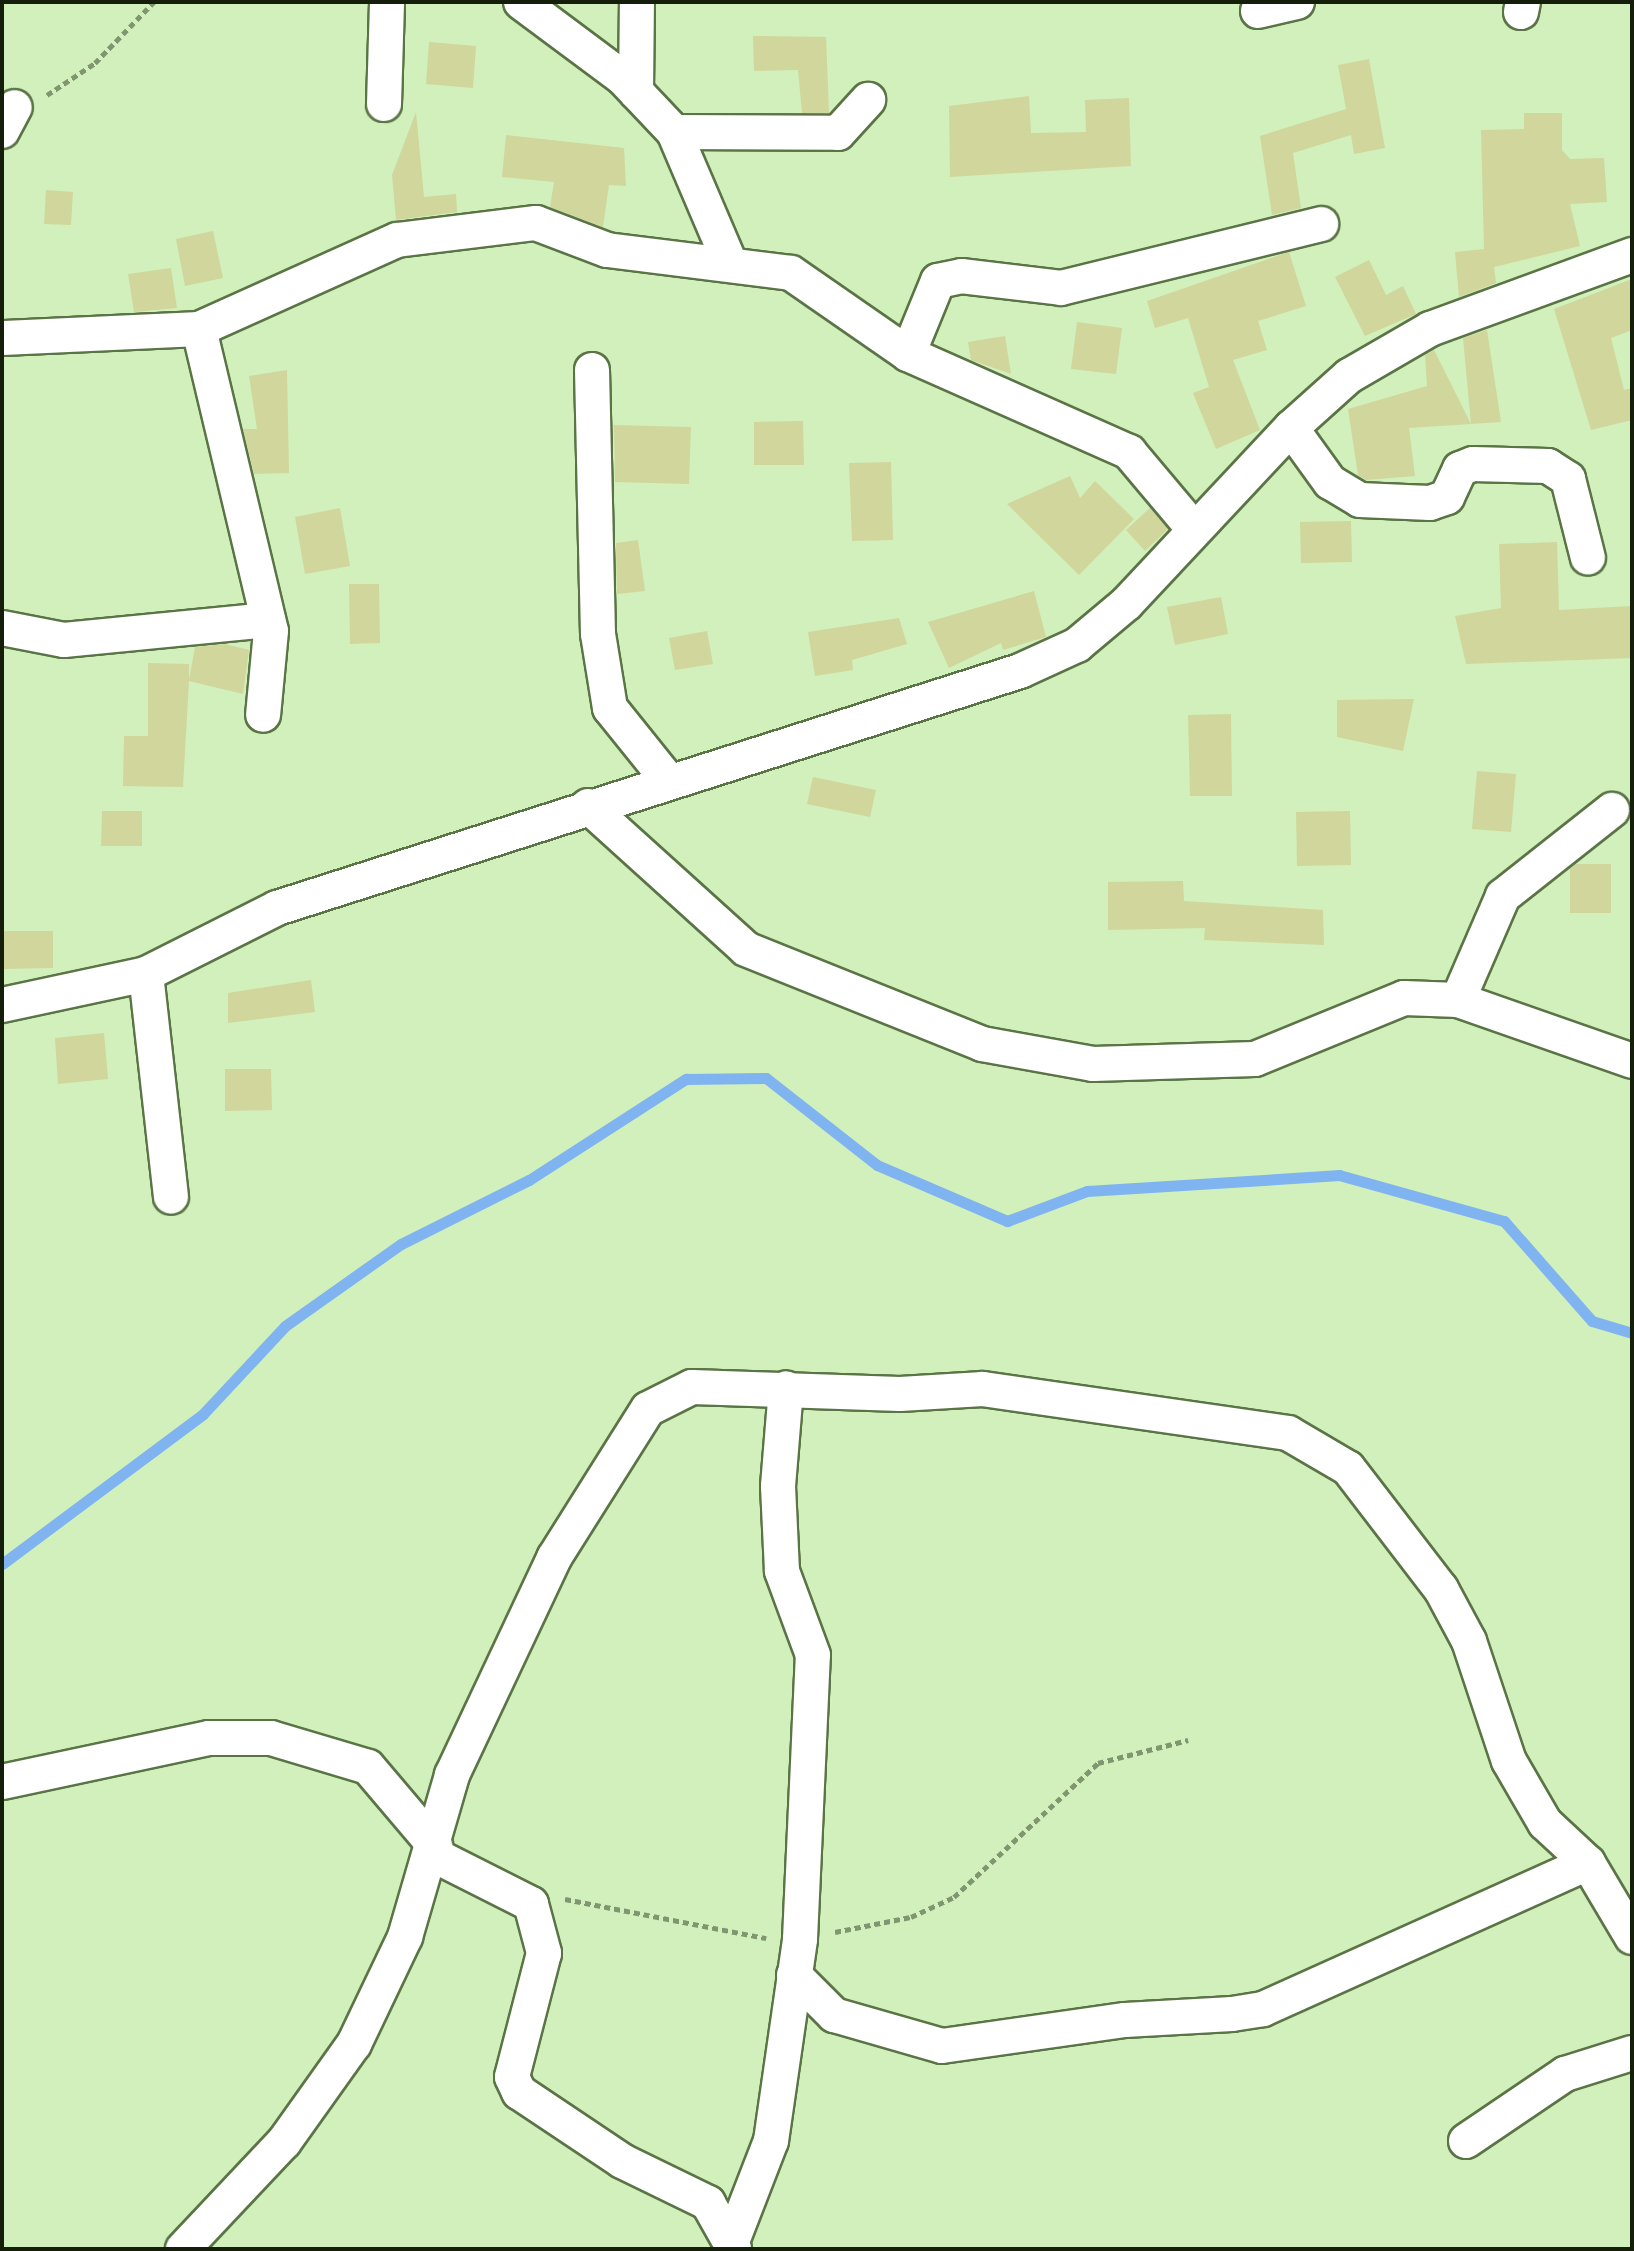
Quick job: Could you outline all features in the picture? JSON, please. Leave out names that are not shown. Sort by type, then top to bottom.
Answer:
[{"type":"street","points":[[384,104],[387,2]]},
{"type":"street","points":[[521,2],[636,92],[674,132],[730,263]]},
{"type":"street","points":[[636,92],[637,2]]},
{"type":"street","points":[[1258,11],[1297,2]]},
{"type":"street","points":[[674,132],[838,133],[868,100]]},
{"type":"street","points":[[2,338],[199,329],[397,240],[512,221],[607,250],[791,273],[908,354],[1129,452],[1193,528]]},
{"type":"street","points":[[908,354],[938,281],[961,276],[1061,288],[1321,224]]},
{"type":"street","points":[[2,1005],[146,974],[277,908],[480,849],[588,806],[667,779],[915,707],[1077,645],[1127,603],[1193,528],[1291,428],[1349,376],[1430,329],[1632,255]]},
{"type":"street","points":[[199,329],[268,620],[263,715]]},
{"type":"street","points":[[592,370],[598,634],[610,708],[667,779]]},
{"type":"street","points":[[1291,428],[1330,482],[1360,500],[1430,503],[1447,497],[1460,469],[1473,464],[1548,466],[1568,479],[1588,558]]},
{"type":"street","points":[[2,628],[64,640],[268,620]]},
{"type":"street","points":[[588,806],[746,949],[982,1044],[1093,1064],[1255,1059],[1309,1040],[1363,1009],[1404,998],[1458,1000],[1632,1061]]},
{"type":"street","points":[[1458,1000],[1503,896],[1612,810]]},
{"type":"street","points":[[146,974],[171,1197]]},
{"type":"street","points":[[183,2249],[284,2142],[354,2044],[405,1937],[433,1850],[452,1775],[491,1683],[613,1455],[648,1409],[692,1387],[983,1389],[1288,1433],[1348,1468],[1441,1589],[1469,1641],[1509,1761],[1545,1823],[1588,1863],[1632,1937]]},
{"type":"street","points":[[732,2246],[771,2141],[800,1939],[813,1655],[782,1571],[778,1486],[786,1388]]},
{"type":"street","points":[[2,1782],[209,1738],[271,1738],[368,1767],[433,1850],[531,1904],[544,1953],[512,2077],[519,2092],[622,2161],[708,2203],[732,2246]]},
{"type":"street","points":[[794,1975],[834,2015],[942,2046],[1125,2020],[1232,2014],[1263,2009],[1588,1863]]},
{"type":"street","points":[[1466,2141],[1565,2074],[1632,2053]]},
{"type":"path","points":[[9,119],[95,63],[154,2]]},
{"type":"path","points":[[551,1893],[580,1905],[679,1915],[751,1937],[800,1939],[911,1917],[954,1897],[1098,1763],[1188,1740]]},
{"type":"building","points":[[753,36],[826,37],[829,113],[802,113],[798,70],[754,71]]},
{"type":"building","points":[[429,42],[476,46],[473,88],[426,84]]},
{"type":"building","points":[[1369,59],[1385,148],[1354,154],[1351,135],[1293,153],[1301,208],[1272,215],[1260,136],[1346,109],[1338,65]]},
{"type":"building","points":[[1029,96],[1031,133],[1086,132],[1085,100],[1129,98],[1131,166],[950,177],[949,106]]},
{"type":"building","points":[[416,112],[424,197],[456,194],[457,212],[396,220],[392,175]]},
{"type":"building","points":[[1524,113],[1562,113],[1562,150],[1570,159],[1604,158],[1607,202],[1570,204],[1580,246],[1494,267],[1496,283],[1459,297],[1455,252],[1484,249],[1481,130],[1524,129]]},
{"type":"building","points":[[506,135],[624,148],[626,186],[609,185],[603,227],[550,207],[554,182],[502,177]]},
{"type":"building","points":[[46,190],[73,192],[71,225],[44,224]]},
{"type":"building","points":[[213,231],[223,278],[185,286],[176,239]]},
{"type":"building","points":[[1289,252],[1306,306],[1258,321],[1267,350],[1233,360],[1260,430],[1216,449],[1193,393],[1209,387],[1188,318],[1155,328],[1147,301]]},
{"type":"building","points":[[1369,260],[1386,295],[1403,286],[1416,314],[1365,336],[1335,277]]},
{"type":"building","points":[[171,268],[177,308],[134,312],[128,274]]},
{"type":"building","points":[[1632,279],[1632,330],[1611,338],[1624,390],[1632,388],[1632,420],[1591,430],[1554,309]]},
{"type":"building","points":[[1077,322],[1122,328],[1116,374],[1071,369]]},
{"type":"building","points":[[1487,330],[1501,422],[1471,424],[1463,338]]},
{"type":"building","points":[[1005,336],[1011,374],[971,360],[968,342]]},
{"type":"building","points":[[1434,350],[1471,424],[1409,428],[1415,476],[1366,480],[1358,475],[1348,409],[1427,386],[1425,355]]},
{"type":"building","points":[[287,370],[289,473],[254,474],[243,429],[257,429],[249,376]]},
{"type":"building","points":[[803,421],[804,465],[754,465],[754,422]]},
{"type":"building","points":[[614,425],[691,427],[689,484],[615,482]]},
{"type":"building","points":[[891,462],[893,540],[852,541],[849,463]]},
{"type":"building","points":[[1070,476],[1080,498],[1095,481],[1134,519],[1079,575],[1007,504]]},
{"type":"building","points":[[340,508],[350,566],[305,574],[295,517]]},
{"type":"building","points":[[1150,508],[1168,529],[1145,551],[1126,530]]},
{"type":"building","points":[[1351,521],[1352,562],[1301,563],[1300,522]]},
{"type":"building","points":[[638,540],[645,591],[617,594],[616,543]]},
{"type":"building","points":[[1557,542],[1559,610],[1632,606],[1632,658],[1466,664],[1455,616],[1501,608],[1499,544]]},
{"type":"building","points":[[349,584],[379,584],[380,643],[350,644]]},
{"type":"building","points":[[1034,591],[1046,637],[1003,650],[1001,643],[949,668],[928,622]]},
{"type":"building","points":[[1221,597],[1228,634],[1175,645],[1167,607]]},
{"type":"building","points":[[899,618],[907,644],[852,660],[853,670],[815,676],[808,632]]},
{"type":"building","points":[[707,631],[713,664],[675,670],[669,638]]},
{"type":"building","points":[[225,644],[249,650],[243,694],[189,681],[183,787],[123,786],[124,736],[148,736],[148,663],[189,664],[189,680],[195,647]]},
{"type":"building","points":[[1414,699],[1403,751],[1337,737],[1337,700]]},
{"type":"building","points":[[1231,714],[1232,796],[1190,796],[1188,715]]},
{"type":"building","points":[[1477,771],[1516,774],[1511,832],[1472,829]]},
{"type":"building","points":[[813,777],[876,790],[870,817],[807,804]]},
{"type":"building","points":[[102,811],[142,811],[142,846],[101,846]]},
{"type":"building","points":[[1350,811],[1351,865],[1297,866],[1296,812]]},
{"type":"building","points":[[1576,864],[1611,864],[1611,913],[1570,913],[1570,869]]},
{"type":"building","points":[[1183,881],[1184,901],[1323,910],[1324,945],[1204,940],[1205,928],[1108,930],[1108,882]]},
{"type":"building","points":[[2,931],[53,931],[53,968],[2,969]]},
{"type":"building","points":[[311,980],[315,1012],[228,1023],[228,993]]},
{"type":"building","points":[[104,1033],[108,1079],[58,1084],[55,1038]]},
{"type":"building","points":[[225,1069],[271,1069],[272,1110],[225,1111]]},
{"type":"waterway","points":[[2,1564],[203,1414],[285,1326],[401,1244],[529,1180],[686,1079],[766,1078],[877,1165],[1007,1221],[1087,1191],[1339,1175],[1504,1221],[1592,1321],[1632,1333]]}]
